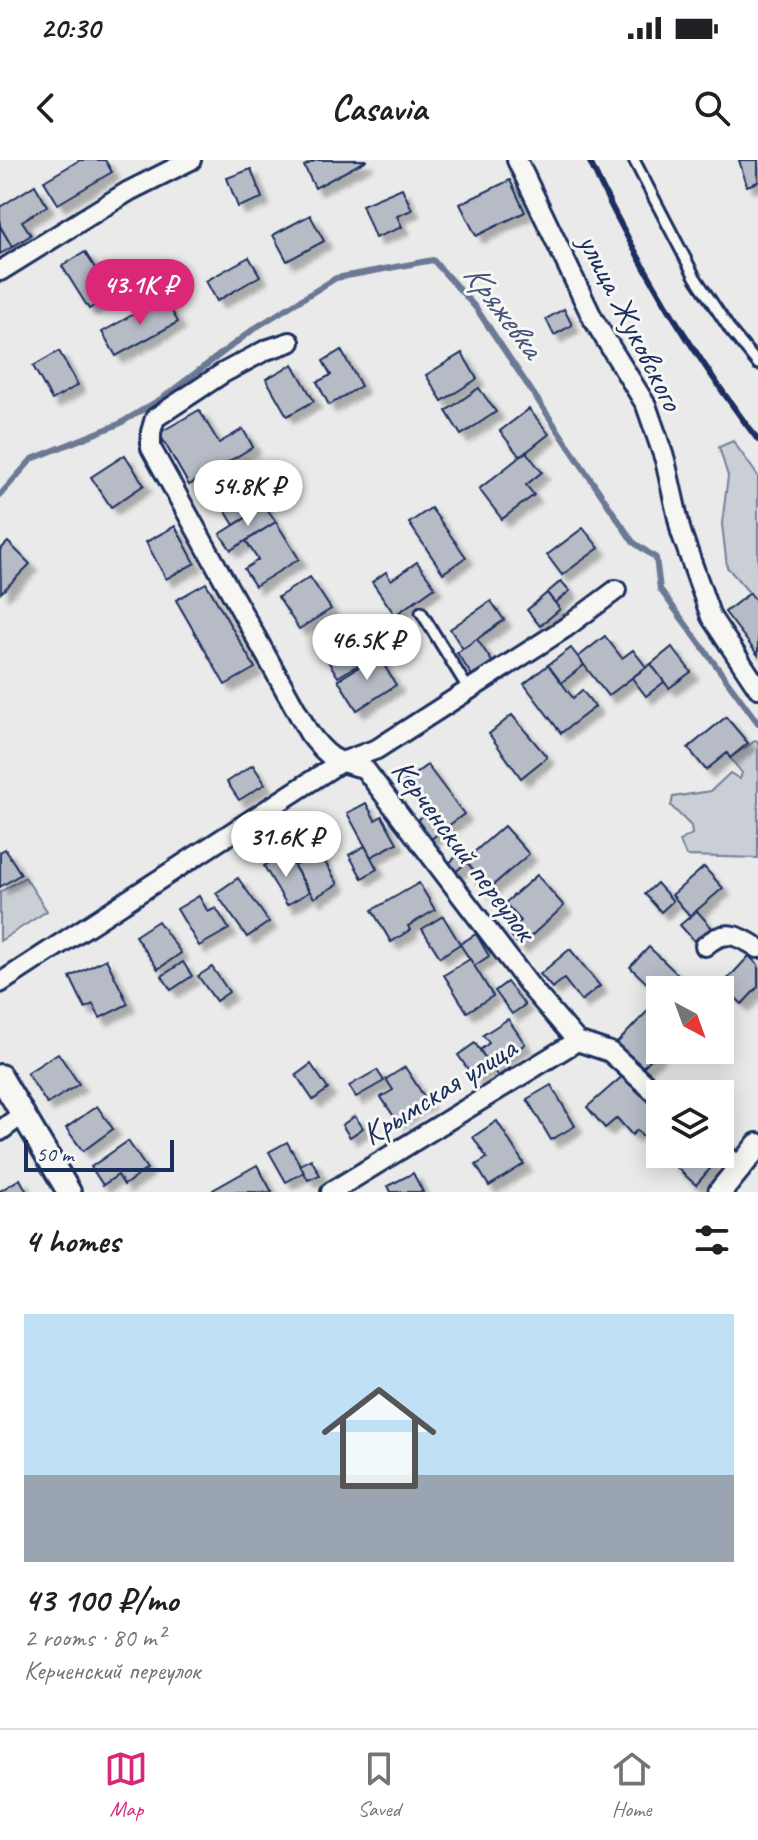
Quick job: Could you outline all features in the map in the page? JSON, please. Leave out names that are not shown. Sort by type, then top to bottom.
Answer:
[{"type":"street","points":[[0,271],[129,191],[191,160]]},
{"type":"street","name":"улица Жуковского","points":[[517,160],[593,319],[646,405],[665,460],[681,532],[711,617],[758,688]]},
{"type":"street","name":"Керченский переулок","points":[[290,342],[266,350],[223,373],[155,418],[151,448],[309,733],[323,752],[339,763],[364,768],[465,903],[577,1041],[610,1052],[646,1084]]},
{"type":"street","points":[[0,983],[339,763],[377,749],[565,628],[616,590]]},
{"type":"street","points":[[705,946],[717,935],[732,934],[758,948]]},
{"type":"street","name":"Крымская улица","points":[[331,1192],[577,1041]]},
{"type":"street","points":[[0,1076],[69,1192]]},
{"type":"street","points":[[0,1131],[23,1114]]},
{"type":"street","points":[[720,1192],[758,1145]]},
{"type":"street","points":[[734,1163],[741,1169]]},
{"type":"lane","points":[[634,160],[695,277],[731,331],[758,364]]},
{"type":"lane","points":[[421,612],[469,690]]},
{"type":"shaded area","points":[[733,441],[758,476],[758,603],[727,567],[722,524],[728,476],[719,447]]},
{"type":"shaded area","points":[[758,741],[758,858],[686,856],[680,841],[692,834],[691,826],[671,806],[673,797],[711,791],[730,773],[740,779],[742,773],[730,758]]},
{"type":"shaded area","points":[[25,877],[47,911],[0,941],[0,892]]},
{"type":"building","points":[[80,160],[105,160],[112,172],[58,204],[44,181]]},
{"type":"building","points":[[316,160],[367,160],[315,188],[304,166]]},
{"type":"building","points":[[739,160],[758,160],[758,182],[747,186]]},
{"type":"building","points":[[251,169],[262,198],[238,207],[227,178]]},
{"type":"building","points":[[510,180],[525,212],[476,236],[460,204]]},
{"type":"building","points":[[35,185],[47,206],[22,221],[31,235],[12,247],[0,226],[0,207]]},
{"type":"building","points":[[402,188],[412,210],[397,216],[402,227],[375,238],[362,205]]},
{"type":"building","points":[[310,215],[324,241],[287,261],[273,235]]},
{"type":"building","points":[[0,226],[12,247],[0,254]]},
{"type":"building","points":[[85,252],[112,295],[89,309],[62,266]]},
{"type":"building","points":[[249,257],[260,276],[217,301],[206,281]]},
{"type":"building","points":[[164,297],[178,322],[116,356],[102,332]]},
{"type":"building","points":[[564,309],[572,325],[554,335],[546,319]]},
{"type":"building","points":[[341,350],[361,386],[329,405],[317,382],[331,375],[323,361]]},
{"type":"building","points":[[59,351],[78,385],[52,400],[33,366]]},
{"type":"building","points":[[462,353],[477,379],[442,401],[426,375]]},
{"type":"building","points":[[293,364],[314,401],[287,416],[266,379]]},
{"type":"building","points":[[479,388],[496,412],[461,435],[446,411]]},
{"type":"building","points":[[529,409],[549,434],[520,457],[500,431]]},
{"type":"building","points":[[199,410],[219,443],[243,429],[253,447],[189,485],[159,433]]},
{"type":"building","points":[[526,452],[542,472],[526,485],[534,495],[502,519],[479,489]]},
{"type":"building","points":[[125,455],[144,485],[111,507],[91,477]]},
{"type":"building","points":[[232,473],[246,497],[256,490],[265,506],[234,525],[210,486]]},
{"type":"building","points":[[265,506],[276,522],[231,550],[220,534]]},
{"type":"building","points":[[431,508],[466,557],[443,573],[409,523]]},
{"type":"building","points":[[276,522],[299,559],[255,586],[244,569],[258,560],[246,541]]},
{"type":"building","points":[[175,526],[195,563],[166,579],[146,542]]},
{"type":"building","points":[[583,528],[599,548],[562,575],[547,555]]},
{"type":"building","points":[[8,542],[30,564],[1,593],[0,550]]},
{"type":"building","points":[[417,562],[435,587],[395,615],[372,582],[386,572],[391,580]]},
{"type":"building","points":[[310,577],[331,609],[299,629],[278,597]]},
{"type":"building","points":[[561,581],[570,591],[555,603],[547,593]]},
{"type":"building","points":[[206,583],[255,668],[225,685],[176,600]]},
{"type":"building","points":[[547,593],[560,609],[540,626],[527,610]]},
{"type":"building","points":[[750,593],[758,603],[758,655],[725,612]]},
{"type":"building","points":[[491,601],[504,620],[463,649],[450,629]]},
{"type":"building","points":[[344,624],[366,660],[338,677],[316,642]]},
{"type":"building","points":[[605,636],[622,658],[633,650],[646,667],[608,696],[578,657]]},
{"type":"building","points":[[477,639],[493,663],[473,677],[457,653]]},
{"type":"building","points":[[672,647],[691,672],[669,688],[651,664]]},
{"type":"building","points":[[571,648],[584,665],[561,683],[548,665]]},
{"type":"building","points":[[378,655],[396,685],[357,710],[338,680]]},
{"type":"building","points":[[651,664],[664,682],[646,696],[632,678]]},
{"type":"building","points":[[548,665],[573,698],[582,690],[595,707],[561,733],[524,684]]},
{"type":"building","points":[[512,715],[547,757],[521,778],[489,734]]},
{"type":"building","points":[[726,717],[748,743],[730,758],[727,753],[706,770],[688,748]]},
{"type":"building","points":[[253,765],[265,784],[239,800],[227,782]]},
{"type":"building","points":[[427,765],[464,814],[440,832],[403,783]]},
{"type":"building","points":[[366,803],[375,820],[382,816],[397,843],[371,857],[347,813]]},
{"type":"building","points":[[426,813],[440,832],[430,840],[416,821]]},
{"type":"building","points":[[504,826],[529,854],[485,892],[475,880],[479,877],[465,860]]},
{"type":"building","points":[[365,846],[377,869],[362,878],[349,855]]},
{"type":"building","points":[[5,849],[21,874],[0,887],[0,852]]},
{"type":"building","points":[[286,852],[309,892],[287,905],[264,866]]},
{"type":"building","points":[[319,852],[338,884],[314,898],[294,866]]},
{"type":"building","points":[[459,854],[467,862],[453,874],[446,866]]},
{"type":"building","points":[[704,867],[723,888],[690,916],[672,895]]},
{"type":"building","points":[[537,875],[564,906],[520,946],[508,932],[521,921],[505,903]]},
{"type":"building","points":[[238,878],[269,922],[247,937],[216,893]]},
{"type":"building","points":[[419,883],[435,910],[408,926],[410,930],[391,942],[372,910]]},
{"type":"building","points":[[657,883],[673,901],[661,912],[645,894]]},
{"type":"building","points":[[199,896],[208,912],[216,908],[229,929],[199,946],[177,909]]},
{"type":"building","points":[[697,911],[713,929],[696,943],[680,925]]},
{"type":"building","points":[[443,916],[460,944],[440,957],[422,929]]},
{"type":"building","points":[[158,921],[181,953],[158,969],[135,936]]},
{"type":"building","points":[[476,934],[489,956],[474,966],[460,944]]},
{"type":"building","points":[[649,947],[679,976],[646,976],[646,982],[630,967]]},
{"type":"building","points":[[570,949],[600,986],[581,1001],[564,979],[552,988],[540,974]]},
{"type":"building","points":[[749,956],[758,965],[758,987],[742,1004],[734,996],[734,976],[730,976]]},
{"type":"building","points":[[106,959],[128,1004],[100,1018],[93,1004],[85,1008],[70,977]]},
{"type":"building","points":[[470,959],[493,996],[467,1012],[444,975]]},
{"type":"building","points":[[183,962],[192,976],[171,990],[162,976]]},
{"type":"building","points":[[212,967],[229,992],[216,1001],[198,976]]},
{"type":"building","points":[[507,982],[525,1005],[512,1014],[495,991]]},
{"type":"building","points":[[646,1013],[646,1064],[642,1068],[616,1044]]},
{"type":"building","points":[[508,1019],[525,1044],[491,1067],[480,1050],[489,1043],[483,1035]]},
{"type":"building","points":[[475,1043],[491,1067],[474,1078],[458,1055]]},
{"type":"building","points":[[58,1053],[79,1084],[47,1104],[27,1073]]},
{"type":"building","points":[[504,1058],[510,1068],[498,1076],[491,1067]]},
{"type":"building","points":[[311,1064],[328,1089],[313,1100],[296,1075]]},
{"type":"building","points":[[405,1067],[427,1101],[397,1121],[381,1097],[393,1090],[386,1079]]},
{"type":"building","points":[[377,1070],[384,1081],[356,1097],[349,1086]]},
{"type":"building","points":[[625,1074],[646,1099],[646,1141],[637,1130],[632,1135],[617,1118],[605,1128],[587,1107]]},
{"type":"building","points":[[551,1085],[575,1126],[551,1140],[527,1099]]},
{"type":"building","points":[[97,1106],[113,1129],[83,1151],[66,1128]]},
{"type":"building","points":[[355,1116],[363,1128],[350,1137],[342,1125]]},
{"type":"building","points":[[497,1121],[524,1164],[489,1186],[476,1165],[487,1158],[473,1137]]},
{"type":"building","points":[[128,1141],[147,1169],[124,1185],[118,1175],[103,1185],[91,1167]]},
{"type":"building","points":[[287,1142],[304,1172],[286,1182],[269,1152]]},
{"type":"building","points":[[311,1159],[320,1175],[308,1180],[300,1165]]},
{"type":"building","points":[[257,1165],[272,1192],[214,1192],[213,1190]]},
{"type":"building","points":[[677,1168],[711,1168],[696,1185]]},
{"type":"building","points":[[413,1173],[423,1192],[391,1192],[388,1186]]},
{"type":"building","points":[[20,1179],[27,1192],[0,1192],[0,1191]]},
{"type":"waterway","name":"Кряжевка","points":[[0,495],[32,459],[119,424],[164,397],[255,328],[336,278],[433,260],[476,308],[633,542],[656,558],[660,589],[758,723]]},
{"type":"railway","points":[[589,160],[666,304],[758,440]]}]
